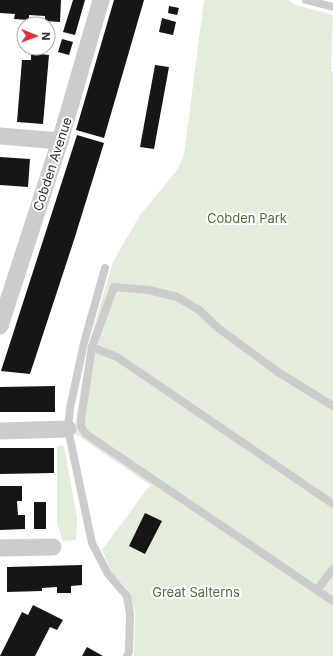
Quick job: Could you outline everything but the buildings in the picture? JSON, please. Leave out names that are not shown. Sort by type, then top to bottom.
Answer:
[{"type":"street","name":"Cobden Avenue","points":[[0,326],[5,295],[60,141],[101,0]]},
{"type":"street","points":[[0,136],[60,141]]},
{"type":"street","points":[[0,431],[68,429]]},
{"type":"street","points":[[0,548],[53,547]]},
{"type":"lane","points":[[306,0],[333,7]]},
{"type":"lane","points":[[105,268],[84,343],[70,408],[68,429],[92,543],[108,574],[127,596],[130,614],[129,652],[127,656]]},
{"type":"lane","points":[[333,406],[278,372],[218,328],[199,310],[178,297],[149,290],[114,287],[92,347],[80,420],[81,427],[86,434],[333,601]]},
{"type":"lane","points":[[92,347],[117,357],[333,504]]},
{"type":"lane","points":[[317,590],[333,569]]},
{"type":"green space","points":[[204,0],[288,0],[296,5],[333,15],[331,71],[333,71],[333,656],[134,656],[135,612],[129,591],[112,573],[102,550],[150,485],[74,433],[87,350],[113,262],[140,215],[177,170],[184,155]]},
{"type":"green space","points":[[57,446],[64,446],[77,518],[76,540],[63,541],[57,524]]},
{"type":"park label","name":"Cobden Park","points":[[247,218]]},
{"type":"park label","name":"Great Salterns","points":[[196,592]]}]
